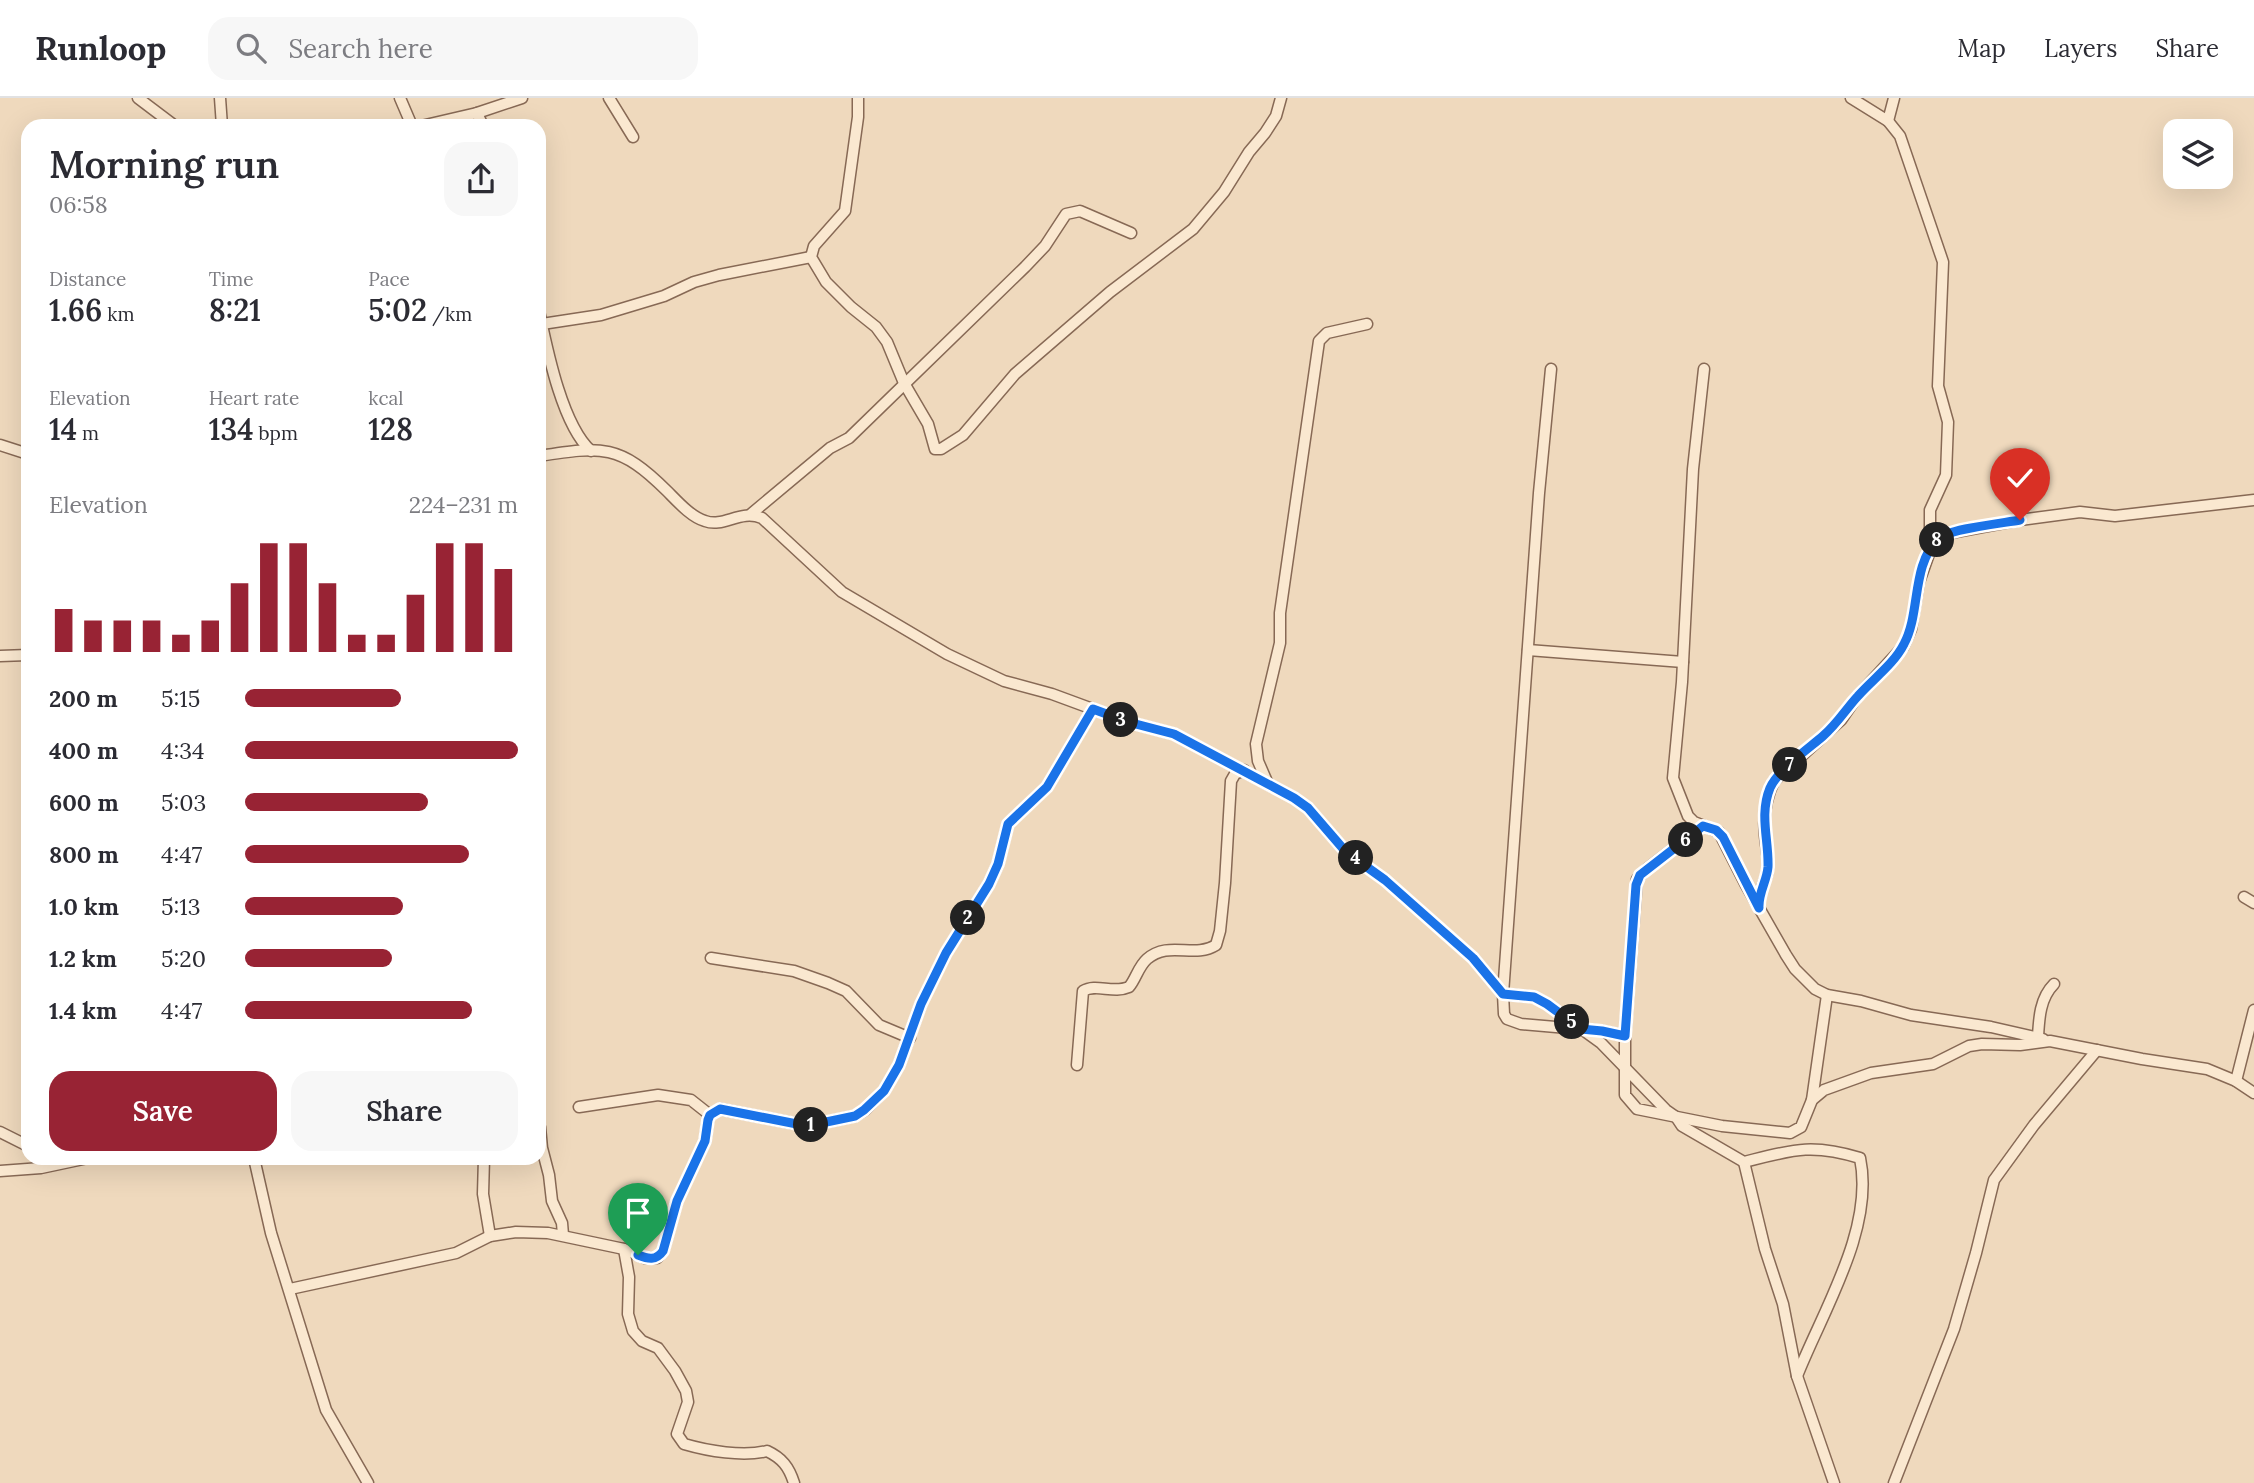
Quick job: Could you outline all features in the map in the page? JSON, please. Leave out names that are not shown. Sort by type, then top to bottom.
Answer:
[{"type":"street","points":[[138,98],[166,119]]},
{"type":"street","points":[[220,98],[222,119]]},
{"type":"street","points":[[400,98],[409,119]]},
{"type":"street","points":[[451,119],[522,98]]},
{"type":"street","points":[[609,98],[632,137]]},
{"type":"street","points":[[858,98],[858,117],[845,211],[814,246],[811,257],[826,282],[876,327],[887,342],[904,383],[928,424],[935,449],[950,445],[962,435],[1015,374],[1110,292],[1193,229],[1224,192],[1249,152],[1265,133],[1276,116],[1281,98]]},
{"type":"street","points":[[1851,98],[1888,121],[1900,136],[1943,262],[1938,386],[1948,422],[1948,467],[1930,510],[1930,551]]},
{"type":"street","points":[[1888,121],[1894,98]]},
{"type":"street","points":[[477,113],[480,119]]},
{"type":"street","points":[[546,455],[591,451],[616,452],[655,479],[693,515],[705,522],[718,523],[751,514],[830,448],[849,438],[1026,267],[1045,246],[1066,214],[1080,211],[1131,233]]},
{"type":"street","points":[[546,323],[601,314],[664,296],[694,282],[811,257]]},
{"type":"street","points":[[1268,784],[1256,754],[1256,744],[1280,643],[1280,613],[1319,341],[1327,333],[1367,324]]},
{"type":"street","points":[[546,338],[570,423],[579,439],[591,451]]},
{"type":"street","points":[[1551,369],[1539,494],[1503,994],[1504,1014],[1513,1022],[1602,1031],[1625,1036]]},
{"type":"street","points":[[1704,369],[1693,468],[1679,736],[1673,778],[1688,816],[1719,832],[1795,969],[1815,989],[1827,995],[1911,1015],[2207,1069],[2236,1081],[2254,1093]]},
{"type":"street","points":[[0,444],[21,452]]},
{"type":"street","points":[[1759,908],[1760,889],[1767,874],[1768,853],[1764,824],[1770,789],[1774,781],[1841,720],[1856,698],[1903,647],[1911,629],[1919,582],[1930,551],[1939,537],[2020,520],[2080,512],[2115,516],[2254,500]]},
{"type":"street","points":[[751,514],[775,528],[842,592],[947,654],[1004,681],[1128,722],[1174,734],[1244,770],[1308,808],[1346,852],[1385,880],[1473,958],[1503,994],[1534,997],[1601,1043],[1682,1126],[1744,1162],[1791,1150],[1815,1148],[1860,1158],[1862,1170],[1859,1212],[1852,1244],[1833,1298],[1797,1376]]},
{"type":"street","points":[[1528,650],[1683,662]]},
{"type":"street","points":[[0,656],[21,655]]},
{"type":"street","points":[[290,1289],[456,1254],[490,1237],[531,1232],[563,1236],[650,1259],[657,1258],[663,1251],[677,1201],[705,1141],[710,1115],[720,1109],[807,1126],[855,1116],[864,1110],[884,1091],[899,1065],[921,1004],[946,953],[989,884],[998,864],[1008,824],[1047,787],[1093,709]]},
{"type":"street","points":[[1077,1065],[1083,991],[1092,987],[1110,990],[1129,987],[1143,962],[1157,952],[1167,949],[1203,950],[1216,945],[1225,883],[1231,781],[1235,774],[1244,770]]},
{"type":"street","points":[[1703,826],[1647,869],[1637,880],[1625,1036],[1625,1095],[1632,1105],[1640,1110],[1722,1126],[1790,1133],[1797,1131],[1801,1128],[1812,1100],[1827,995]]},
{"type":"street","points":[[2244,897],[2254,903]]},
{"type":"street","points":[[711,958],[794,971],[828,983],[846,991],[879,1024],[910,1038]]},
{"type":"street","points":[[2038,1037],[2040,1013],[2046,992],[2054,984]]},
{"type":"street","points":[[2236,1081],[2254,1010]]},
{"type":"street","points":[[1812,1100],[1824,1090],[1843,1082],[1871,1073],[1933,1064],[1969,1046],[2020,1045],[2050,1041]]},
{"type":"street","points":[[1895,1483],[1954,1329],[1994,1180],[2034,1125],[2097,1050]]},
{"type":"street","points":[[579,1107],[658,1095],[691,1100],[710,1115]]},
{"type":"street","points":[[0,1132],[21,1142]]},
{"type":"street","points":[[1744,1162],[1765,1249],[1783,1304],[1797,1376],[1834,1483]]},
{"type":"street","points":[[546,1164],[552,1201],[562,1223],[563,1236]]},
{"type":"street","points":[[0,1171],[56,1165]]},
{"type":"street","points":[[256,1165],[271,1233],[326,1410],[368,1483]]},
{"type":"street","points":[[484,1165],[483,1194],[490,1237]]},
{"type":"street","points":[[624,1250],[629,1276],[628,1314],[634,1331],[642,1341],[658,1348],[670,1362],[687,1391],[688,1402],[677,1434],[684,1444],[717,1451],[757,1454],[767,1451],[780,1457],[790,1471],[794,1483]]},
{"type":"route","points":[[638,1255],[657,1258],[663,1251],[677,1201],[705,1141],[710,1115],[720,1109],[807,1126],[855,1116],[884,1091],[899,1065],[921,1004],[946,953],[989,884],[998,864],[1008,824],[1047,787],[1093,709],[1174,734],[1294,798],[1308,808],[1346,852],[1385,880],[1473,958],[1503,994],[1534,997],[1581,1029],[1625,1036],[1636,885],[1640,875],[1703,826],[1716,830],[1723,837],[1759,908],[1758,898],[1768,864],[1765,810],[1774,781],[1841,720],[1856,698],[1903,647],[1911,629],[1919,582],[1926,560],[1939,537],[1955,531],[2020,520]]}]
